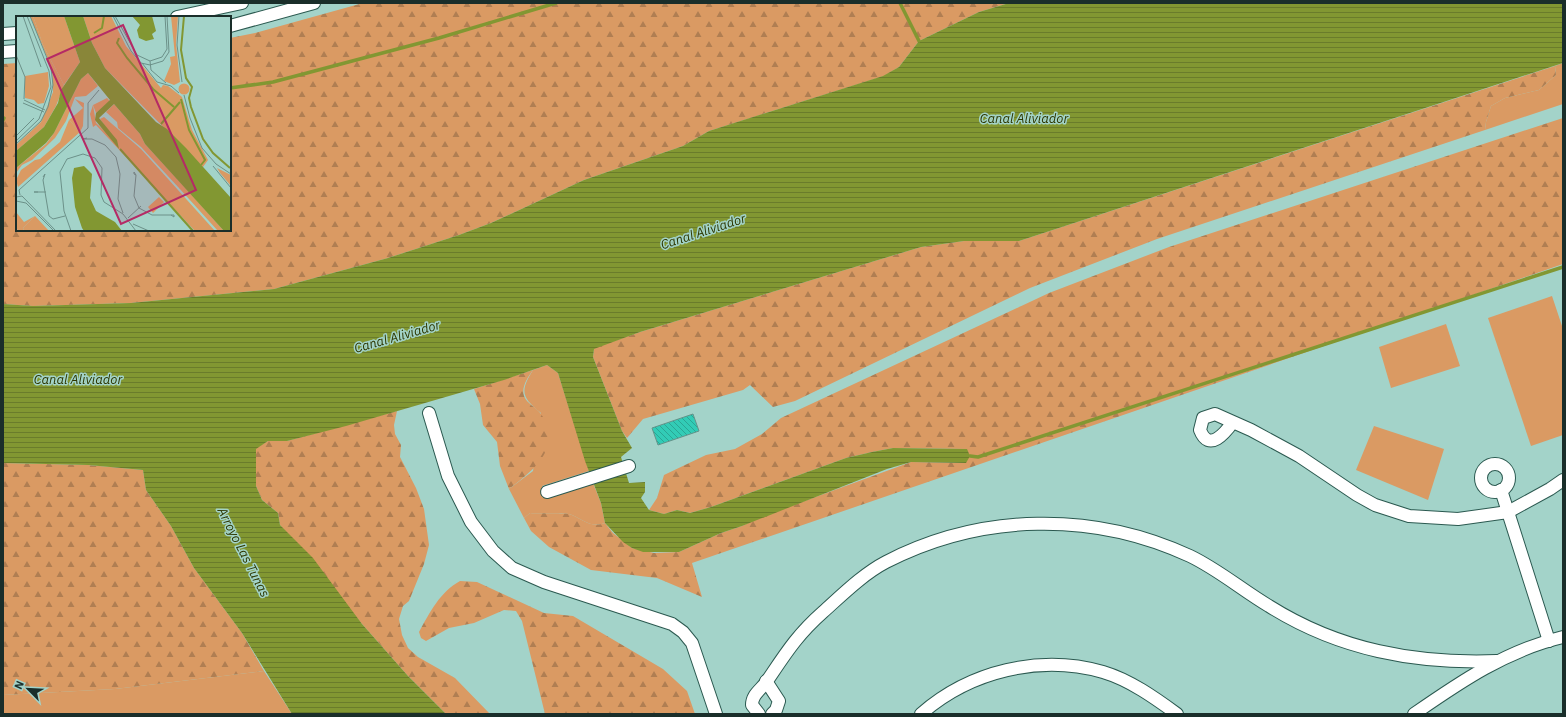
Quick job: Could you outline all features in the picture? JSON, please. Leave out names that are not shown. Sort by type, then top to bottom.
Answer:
[{"type":"street","points":[[183,16],[242,3]]},
{"type":"street","points":[[231,26],[314,3]]},
{"type":"street","points":[[3,34],[16,33]]},
{"type":"street","points":[[3,52],[16,51]]},
{"type":"street","points":[[429,413],[448,476],[471,522],[493,551],[512,568],[544,582],[672,624],[683,632],[692,643],[716,714]]},
{"type":"street","points":[[1233,422],[1299,456],[1357,495],[1375,505],[1409,516],[1458,519],[1490,516],[1508,512],[1550,489],[1563,480]]},
{"type":"street","points":[[547,492],[629,466]]},
{"type":"street","points":[[1501,490],[1549,641]]},
{"type":"street","points":[[759,714],[754,709],[752,701],[755,694],[766,682],[789,646],[807,626],[862,579],[885,563],[954,536],[972,530],[1023,523],[1050,523],[1102,528],[1173,548],[1214,568],[1269,606],[1299,623],[1364,648],[1408,657],[1451,662],[1497,661]]},
{"type":"street","points":[[1414,714],[1497,661],[1563,637]]},
{"type":"street","points":[[921,714],[959,686],[980,678],[1003,670],[1029,666],[1060,665],[1084,668],[1110,675],[1139,689],[1177,714]]},
{"type":"street","points":[[766,682],[779,701],[776,710],[772,714]]},
{"type":"green space","points":[[363,3],[1009,3],[979,12],[919,41],[899,67],[884,76],[709,131],[683,146],[584,180],[491,223],[388,258],[274,289],[131,303],[33,306],[3,304],[3,64],[16,63],[16,231],[231,231],[231,38],[255,33]]},
{"type":"green space","points":[[1563,63],[1563,104],[1485,130],[1491,106],[1505,98],[1539,90],[1556,75],[1555,66]]},
{"type":"green space","points":[[1555,66],[1556,75],[1539,90],[1505,98],[1491,106],[1485,130],[1157,239],[1030,288],[795,401],[773,407],[750,385],[743,390],[643,419],[627,438],[622,431],[593,357],[594,348],[640,332],[921,247],[964,241],[1019,241]]},
{"type":"green space","points":[[1563,118],[1563,264],[692,563],[702,597],[657,578],[591,570],[549,547],[531,531],[524,518],[530,513],[569,514],[587,523],[595,525],[605,523],[613,533],[632,548],[654,553],[679,552],[761,517],[911,462],[966,463],[967,449],[893,448],[846,458],[711,507],[690,513],[677,510],[664,514],[649,510],[657,498],[664,475],[706,455],[735,449],[762,434],[781,418],[1049,293],[1169,247]]},
{"type":"green space","points":[[1552,296],[1563,329],[1563,435],[1531,446],[1488,318]]},
{"type":"green space","points":[[1446,324],[1460,366],[1391,388],[1379,347]]},
{"type":"green space","points":[[547,365],[558,373],[589,471],[542,486],[546,498],[593,483],[601,503],[605,523],[595,525],[587,523],[572,515],[564,514],[530,513],[524,518],[509,489],[533,471],[541,413],[526,398],[525,389],[526,383],[533,370]]},
{"type":"green space","points":[[533,370],[526,382],[523,393],[525,399],[541,414],[547,426],[549,437],[548,447],[543,456],[528,474],[509,489],[500,466],[497,442],[483,425],[480,404],[474,389]]},
{"type":"green space","points":[[397,411],[394,425],[395,434],[401,445],[400,457],[416,488],[424,509],[429,545],[424,564],[409,601],[403,606],[399,619],[402,635],[408,648],[418,657],[455,678],[490,714],[446,714],[408,676],[362,624],[280,525],[278,513],[262,500],[256,486],[256,448],[268,441],[287,441]]},
{"type":"green space","points":[[1374,426],[1444,449],[1428,500],[1356,470]]},
{"type":"green space","points":[[3,463],[88,465],[143,470],[146,490],[171,526],[194,568],[242,633],[264,671],[115,689],[3,695]]},
{"type":"green space","points":[[460,581],[477,582],[544,613],[573,616],[663,669],[687,691],[695,714],[545,714],[522,621],[516,611],[504,610],[474,623],[449,628],[426,641],[421,638],[419,632],[436,603],[447,591]]},
{"type":"green space","points":[[264,671],[292,714],[3,714],[3,695],[115,689]]},
{"type":"water","name":"Canal Aliviador","points":[[1009,3],[1563,3],[1563,63],[1019,241],[964,241],[921,247],[640,332],[594,349],[593,357],[622,431],[632,448],[621,457],[629,483],[645,482],[645,492],[641,498],[649,510],[664,514],[677,510],[690,513],[711,507],[846,458],[893,448],[967,449],[970,456],[966,463],[911,462],[887,469],[721,533],[679,552],[643,552],[632,548],[623,542],[605,523],[601,503],[585,461],[558,373],[547,365],[504,380],[346,426],[287,441],[268,441],[256,449],[256,486],[262,500],[278,513],[280,525],[313,558],[362,624],[408,676],[446,714],[292,714],[242,633],[194,568],[171,526],[146,490],[143,470],[88,465],[3,463],[3,304],[33,306],[131,303],[274,289],[388,258],[491,223],[584,180],[683,146],[709,131],[883,76],[899,67],[919,41],[979,12]]},
{"type":"building","points":[[693,414],[699,431],[658,445],[652,428]]},
{"type":"waterway","points":[[231,88],[273,82],[439,38],[556,3]]},
{"type":"waterway","points":[[900,3],[919,41]]},
{"type":"waterway","points":[[970,456],[978,457],[1563,267]]},
{"type":"water label","name":"Arroyo Las Tunas","points":[[244,552]]}]
